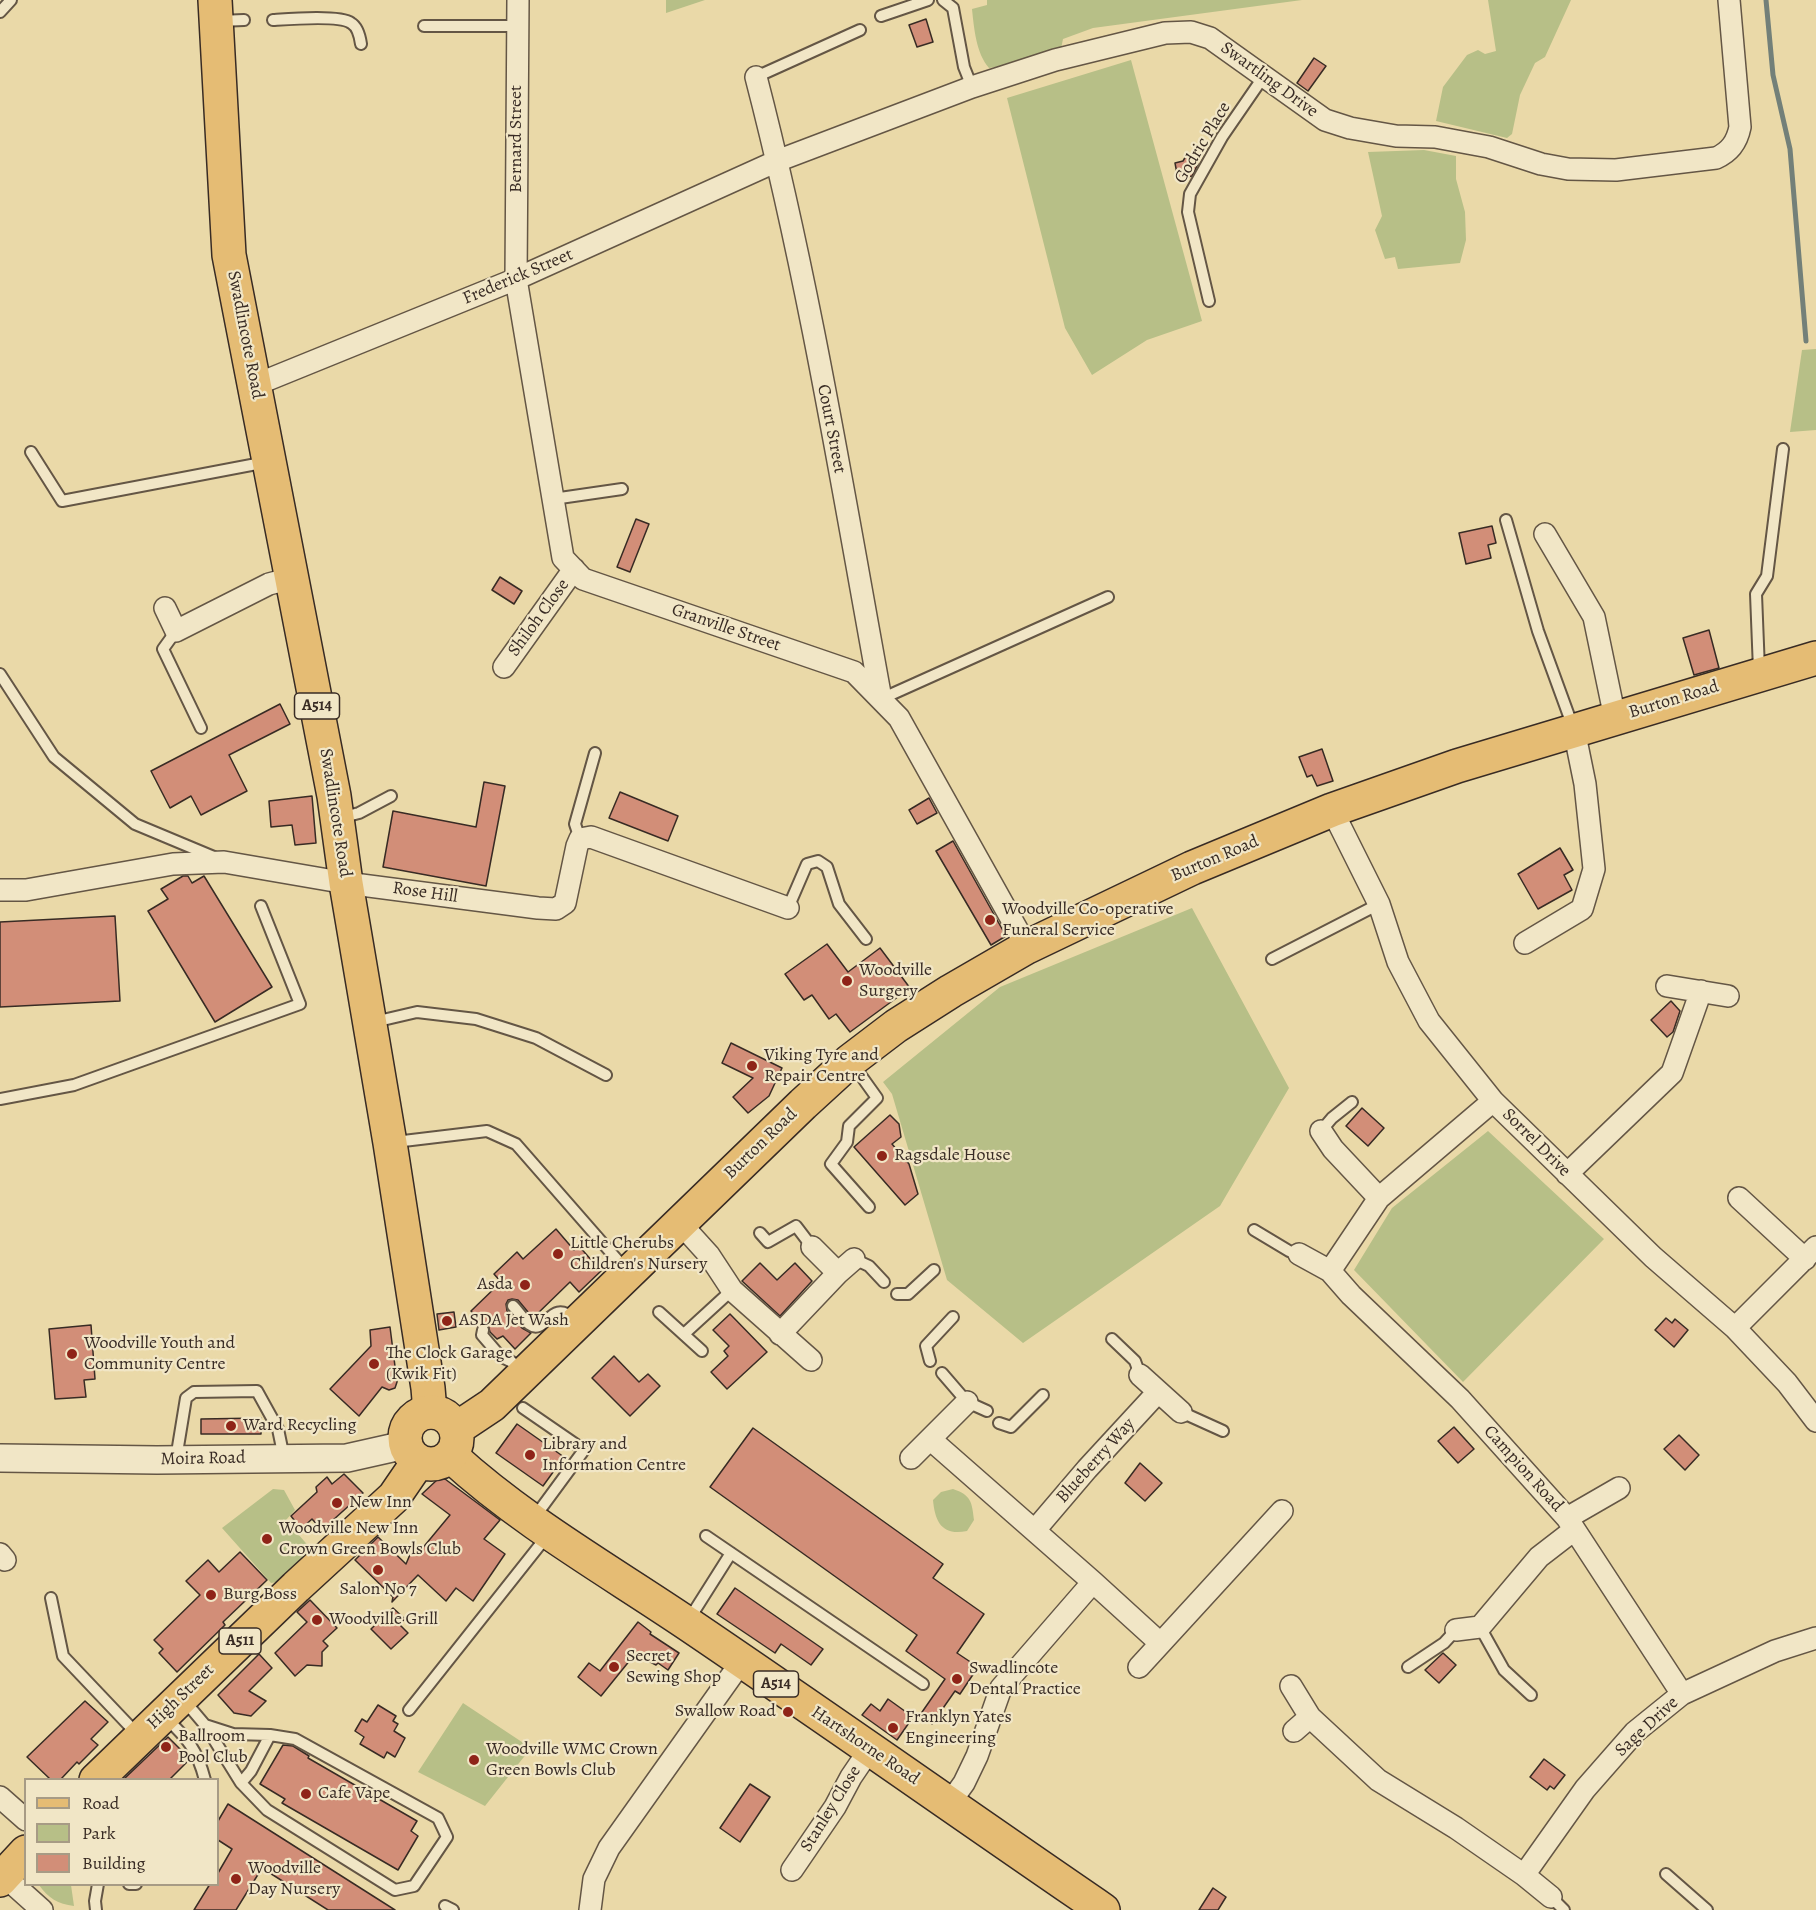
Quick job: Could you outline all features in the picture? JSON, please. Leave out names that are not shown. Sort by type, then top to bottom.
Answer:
[{"type":"main road","name":"Swadlincote Road","points":[[225,14],[229,255],[337,818],[428,1388],[446,1432]]},
{"type":"main road","name":"Burton Road","points":[[446,1432],[492,1405],[850,1061],[905,1020],[991,966],[1192,868],[1332,810],[1456,766],[1816,658]]},
{"type":"main road","points":[[419,1414],[446,1432],[441,1463],[432,1465],[412,1454],[404,1435],[407,1426],[419,1414]]},
{"type":"main road","name":"Hartshorne Road","points":[[446,1432],[476,1479],[582,1556],[742,1661],[1103,1910]]},
{"type":"main road","name":"High Street","points":[[97,1778],[394,1497],[412,1454]]},
{"type":"main road","points":[[2,1878],[24,1854]]},
{"type":"street","name":"Bernard Street","points":[[516,279],[518,0]]},
{"type":"street","name":"Swartling Drive","points":[[777,160],[972,87],[1055,60],[1178,31],[1191,32],[1210,38],[1325,120],[1376,134],[1435,137],[1489,147],[1541,164],[1568,169],[1616,170],[1708,159],[1723,155],[1739,136],[1729,0]]},
{"type":"street","name":"Court Street","points":[[756,76],[777,160],[833,436],[881,699]]},
{"type":"street","name":"Frederick Street","points":[[255,385],[516,279],[777,160]]},
{"type":"street","points":[[516,279],[563,558],[574,569]]},
{"type":"street","points":[[1545,534],[1594,617],[1615,718]]},
{"type":"street","name":"Granville Street","points":[[574,569],[583,579],[854,672],[899,718],[1027,947]]},
{"type":"street","name":"Shiloh Close","points":[[504,667],[574,569]]},
{"type":"street","points":[[165,608],[176,631],[269,584],[292,578]]},
{"type":"street","points":[[1525,943],[1582,909],[1594,869],[1585,783],[1575,730]]},
{"type":"street","name":"Sorrel Drive","points":[[1332,810],[1379,904],[1398,962],[1429,1021],[1493,1101],[1653,1257],[1735,1328],[1787,1383],[1816,1421]]},
{"type":"street","points":[[580,839],[591,837],[788,908]]},
{"type":"street","name":"Rose Hill","points":[[0,890],[26,890],[173,864],[224,861],[346,883],[556,909],[565,903],[580,839]]},
{"type":"street","points":[[1667,986],[1728,996]]},
{"type":"street","points":[[1566,1174],[1672,1073],[1701,991]]},
{"type":"street","points":[[1330,1271],[1379,1198],[1493,1101]]},
{"type":"street","points":[[1321,1131],[1333,1149],[1379,1198]]},
{"type":"street","points":[[1735,1328],[1811,1253],[1739,1198]]},
{"type":"street","points":[[680,1223],[710,1255],[732,1290],[811,1360]]},
{"type":"street","points":[[812,1247],[838,1273]]},
{"type":"street","name":"Campion Road","points":[[1299,1254],[1330,1271],[1351,1296],[1460,1399],[1571,1524],[1682,1694]]},
{"type":"street","points":[[780,1334],[854,1259]]},
{"type":"street","points":[[1140,1375],[1180,1412]]},
{"type":"street","name":"Blueberry Way","points":[[1035,1530],[1158,1392]]},
{"type":"street","points":[[911,1458],[967,1402]]},
{"type":"street","points":[[930,1439],[1160,1643]]},
{"type":"street","name":"Moira Road","points":[[0,1458],[176,1460],[347,1458],[412,1454]]},
{"type":"street","points":[[1456,1630],[1480,1627],[1539,1557],[1571,1524],[1619,1488]]},
{"type":"street","points":[[1139,1666],[1281,1511]]},
{"type":"street","points":[[949,1804],[964,1783],[977,1756],[1001,1688],[1093,1582]]},
{"type":"street","name":"Sage Drive","points":[[1524,1875],[1585,1789],[1635,1732],[1682,1694],[1775,1651],[1816,1638]]},
{"type":"street","points":[[591,1910],[594,1880],[609,1848],[742,1661]]},
{"type":"street","points":[[1291,1686],[1310,1717],[1378,1780],[1456,1828],[1524,1875],[1558,1904]]},
{"type":"street","points":[[1294,1731],[1310,1717]]},
{"type":"street","name":"Stanley Close","points":[[792,1870],[835,1808],[850,1778],[870,1749]]},
{"type":"street","points":[[0,1797],[24,1818]]},
{"type":"street","points":[[2,1878],[42,1910]]},
{"type":"lane","points":[[0,12],[10,0]]},
{"type":"lane","points":[[881,16],[928,0]]},
{"type":"lane","points":[[943,0],[953,8],[964,67],[972,87]]},
{"type":"lane","points":[[273,20],[346,21],[352,23],[357,29],[361,44]]},
{"type":"lane","points":[[424,26],[518,26]]},
{"type":"lane","points":[[756,76],[860,30]]},
{"type":"lane","name":"Godric Place","points":[[1209,301],[1188,212],[1190,194],[1222,137],[1264,76]]},
{"type":"lane","points":[[1759,674],[1756,594],[1767,576],[1783,449]]},
{"type":"lane","points":[[31,452],[62,501],[270,461]]},
{"type":"lane","points":[[553,499],[622,489]]},
{"type":"lane","points":[[1506,520],[1538,631],[1575,730]]},
{"type":"lane","points":[[881,699],[1108,597]]},
{"type":"lane","points":[[176,631],[163,649],[201,728]]},
{"type":"lane","points":[[0,674],[54,758],[135,824],[224,861]]},
{"type":"lane","points":[[580,839],[576,824],[595,753]]},
{"type":"lane","points":[[337,818],[359,813],[391,796]]},
{"type":"lane","points":[[788,908],[807,864],[818,861],[827,867],[839,904],[866,939]]},
{"type":"lane","points":[[1272,959],[1379,904]]},
{"type":"lane","points":[[0,1099],[74,1085],[300,1004],[261,906]]},
{"type":"lane","points":[[370,1023],[417,1012],[476,1019],[536,1038],[606,1075]]},
{"type":"lane","points":[[850,1061],[877,1098],[849,1126],[847,1142],[831,1164],[869,1207]]},
{"type":"lane","points":[[1321,1131],[1332,1118],[1353,1102]]},
{"type":"lane","points":[[390,1143],[487,1131],[516,1144],[630,1273]]},
{"type":"lane","points":[[760,1233],[768,1242],[796,1226],[812,1247]]},
{"type":"lane","points":[[1254,1230],[1289,1251],[1299,1254]]},
{"type":"lane","points":[[854,1259],[869,1266],[884,1282]]},
{"type":"lane","points":[[897,1294],[908,1294],[934,1269]]},
{"type":"lane","points":[[684,1334],[732,1290]]},
{"type":"lane","points":[[513,1306],[530,1324],[536,1327],[555,1312],[561,1311],[577,1322]]},
{"type":"lane","points":[[659,1312],[702,1351]]},
{"type":"lane","points":[[930,1361],[926,1346],[953,1317]]},
{"type":"lane","points":[[483,1330],[482,1335],[500,1356],[512,1362],[523,1374]]},
{"type":"lane","points":[[1112,1339],[1135,1361],[1140,1375]]},
{"type":"lane","points":[[942,1373],[967,1402],[987,1411]]},
{"type":"lane","points":[[176,1460],[186,1398],[194,1392],[257,1391],[278,1429],[284,1458]]},
{"type":"lane","points":[[999,1423],[1011,1427],[1042,1395]]},
{"type":"lane","points":[[409,1710],[542,1526],[584,1450],[524,1408]]},
{"type":"lane","points":[[1180,1412],[1223,1431]]},
{"type":"lane","points":[[706,1536],[923,1684]]},
{"type":"lane","points":[[686,1623],[731,1553]]},
{"type":"lane","points":[[51,1598],[63,1656],[162,1716],[189,1741],[198,1756],[205,1778]]},
{"type":"lane","points":[[1480,1627],[1504,1670],[1531,1695]]},
{"type":"lane","points":[[1408,1666],[1444,1643],[1456,1630]]},
{"type":"lane","points":[[162,1716],[205,1725],[233,1734],[270,1735],[295,1739],[438,1818],[447,1837],[414,1886],[395,1890],[267,1810],[241,1783],[205,1725]]},
{"type":"lane","points":[[241,1783],[251,1772],[270,1735]]},
{"type":"lane","points":[[1666,1874],[1707,1910]]},
{"type":"lane","points":[[96,1910],[98,1886]]},
{"type":"green space","points":[[666,0],[705,0],[666,13]]},
{"type":"green space","points":[[987,0],[1302,0],[1093,28],[1063,39],[1061,49],[1009,65],[989,68],[978,48],[972,9],[987,5]]},
{"type":"green space","points":[[1488,0],[1571,0],[1545,57],[1535,63],[1520,95],[1512,134],[1507,138],[1436,121],[1443,87],[1467,55],[1478,50],[1485,54],[1496,51]]},
{"type":"green space","points":[[1131,60],[1202,321],[1147,340],[1092,375],[1065,328],[1007,98]]},
{"type":"green space","points":[[1424,150],[1456,156],[1456,179],[1465,212],[1466,240],[1460,263],[1398,269],[1395,257],[1385,259],[1375,230],[1382,216],[1368,152]]},
{"type":"green space","points":[[1816,349],[1816,430],[1790,432],[1802,350]]},
{"type":"green space","points":[[1192,908],[1289,1088],[1220,1206],[1023,1343],[947,1280],[892,1094],[883,1082],[1000,987]]},
{"type":"green space","points":[[1488,1131],[1604,1239],[1463,1382],[1354,1270],[1392,1208]]},
{"type":"green space","name":"Woodville New Inn Crown Green Bowls Club","points":[[273,1489],[284,1490],[295,1510],[286,1520],[311,1549],[277,1582],[271,1583],[222,1528]]},
{"type":"green space","points":[[953,1489],[970,1500],[974,1520],[967,1531],[952,1532],[946,1529],[938,1521],[936,1515],[933,1500],[941,1492]]},
{"type":"green space","name":"Woodville WMC Crown Green Bowls Club","points":[[463,1703],[531,1748],[485,1806],[418,1772]]},
{"type":"green space","points":[[40,1886],[71,1886],[74,1906],[54,1900]]},
{"type":"building","points":[[926,19],[933,42],[917,47],[909,25]]},
{"type":"building","points":[[1314,58],[1326,66],[1308,91],[1297,83]]},
{"type":"building","points":[[1186,156],[1198,164],[1192,176],[1178,179],[1175,163],[1183,161]]},
{"type":"building","points":[[636,519],[649,524],[630,572],[617,567]]},
{"type":"building","points":[[1492,526],[1496,543],[1488,545],[1491,558],[1466,564],[1459,533]]},
{"type":"building","points":[[500,577],[522,591],[514,604],[492,590]]},
{"type":"building","points":[[1709,630],[1719,668],[1694,675],[1683,638]]},
{"type":"building","points":[[280,704],[290,724],[229,755],[247,791],[201,815],[191,796],[170,808],[151,771]]},
{"type":"building","points":[[1322,749],[1333,781],[1317,786],[1312,775],[1307,777],[1299,757]]},
{"type":"building","points":[[484,782],[505,786],[486,886],[383,867],[393,811],[476,827]]},
{"type":"building","points":[[620,792],[678,816],[668,841],[609,818]]},
{"type":"building","points":[[312,796],[316,843],[295,845],[292,825],[271,827],[269,801]]},
{"type":"building","points":[[929,798],[937,813],[917,824],[909,810]]},
{"type":"building","points":[[953,841],[1006,936],[991,945],[936,851]]},
{"type":"building","points":[[1560,848],[1573,870],[1564,875],[1572,890],[1538,909],[1518,874]]},
{"type":"building","points":[[183,876],[188,876],[192,883],[204,876],[272,987],[215,1022],[148,911],[168,899],[161,889]]},
{"type":"building","points":[[115,916],[120,1001],[0,1007],[0,922]]},
{"type":"building","name":"Woodville Surgery","points":[[827,944],[848,972],[880,948],[910,988],[850,1032],[836,1014],[829,1019],[812,995],[804,1000],[785,974]]},
{"type":"building","points":[[1671,1001],[1680,1011],[1673,1032],[1667,1037],[1651,1020]]},
{"type":"building","name":"Viking Tyre and Repair Centre","points":[[731,1043],[782,1068],[769,1096],[748,1113],[733,1097],[753,1078],[722,1063]]},
{"type":"building","points":[[1362,1108],[1384,1128],[1368,1146],[1346,1126]]},
{"type":"building","name":"Ragsdale House","points":[[890,1115],[899,1124],[901,1137],[892,1144],[909,1164],[918,1194],[905,1205],[854,1147]]},
{"type":"building","points":[[556,1229],[574,1250],[578,1245],[601,1271],[579,1292],[570,1282],[533,1318],[518,1300],[508,1300],[507,1311],[522,1328],[531,1333],[515,1349],[503,1336],[497,1339],[490,1332],[488,1325],[481,1323],[471,1311],[501,1282],[494,1274],[517,1252],[523,1259]]},
{"type":"building","points":[[760,1263],[777,1280],[795,1263],[812,1281],[780,1316],[742,1281]]},
{"type":"building","name":"ASDA Jet Wash","points":[[454,1312],[456,1327],[439,1330],[437,1314]]},
{"type":"building","points":[[730,1314],[767,1352],[727,1389],[711,1372],[728,1356],[724,1351],[729,1346],[713,1330]]},
{"type":"building","points":[[1666,1318],[1672,1323],[1675,1319],[1688,1330],[1674,1347],[1655,1330]]},
{"type":"building","name":"Woodville Youth and Community Centre","points":[[91,1325],[95,1379],[84,1380],[86,1397],[55,1399],[49,1329]]},
{"type":"building","name":"The Clock Garage (Kwik Fit)","points":[[390,1327],[397,1382],[395,1388],[389,1390],[382,1387],[359,1416],[330,1389],[371,1346],[370,1330]]},
{"type":"building","points":[[614,1356],[639,1382],[648,1374],[660,1386],[630,1416],[592,1378]]},
{"type":"building","name":"Ward Recycling","points":[[261,1418],[261,1434],[201,1434],[201,1419]]},
{"type":"building","name":"Library and Information Centre","points":[[517,1424],[564,1457],[543,1486],[496,1453]]},
{"type":"building","points":[[1454,1427],[1474,1449],[1458,1463],[1438,1441]]},
{"type":"building","points":[[753,1428],[943,1564],[933,1578],[984,1614],[957,1653],[978,1667],[960,1694],[955,1691],[932,1724],[920,1715],[945,1679],[906,1651],[917,1635],[710,1487]]},
{"type":"building","points":[[1679,1435],[1699,1455],[1685,1470],[1664,1449]]},
{"type":"building","points":[[1140,1463],[1162,1483],[1145,1501],[1125,1483]]},
{"type":"building","name":"New Inn","points":[[344,1474],[363,1493],[322,1530],[312,1519],[301,1529],[291,1516],[317,1492],[316,1487],[327,1477],[332,1484]]},
{"type":"building","points":[[438,1479],[445,1479],[500,1520],[484,1539],[505,1554],[473,1601],[456,1588],[446,1601],[418,1575],[392,1602],[393,1597],[355,1560],[378,1537],[406,1564],[414,1545],[421,1550],[450,1515],[422,1494]]},
{"type":"building","points":[[240,1552],[267,1580],[223,1622],[225,1625],[177,1672],[159,1653],[163,1649],[154,1640],[200,1595],[186,1581],[208,1560],[219,1572]]},
{"type":"building","points":[[735,1588],[823,1649],[811,1665],[781,1644],[775,1653],[717,1614]]},
{"type":"building","points":[[310,1600],[337,1628],[323,1641],[328,1646],[322,1652],[322,1666],[307,1665],[295,1676],[275,1653],[307,1622],[297,1612]]},
{"type":"building","points":[[393,1608],[405,1619],[399,1624],[408,1633],[391,1649],[371,1629]]},
{"type":"building","name":"Secret Sewing Shop","points":[[638,1622],[651,1632],[650,1634],[679,1653],[668,1670],[658,1663],[656,1665],[635,1654],[601,1696],[578,1677],[589,1663],[600,1671]]},
{"type":"building","points":[[1443,1653],[1456,1665],[1439,1683],[1425,1670]]},
{"type":"building","points":[[259,1654],[272,1668],[249,1691],[266,1701],[251,1716],[234,1713],[218,1695]]},
{"type":"building","name":"Franklyn Yates Engineering","points":[[888,1699],[913,1717],[897,1740],[862,1715],[871,1704],[880,1711]]},
{"type":"building","points":[[85,1701],[108,1722],[91,1739],[98,1745],[62,1778],[49,1778],[27,1757]]},
{"type":"building","points":[[378,1705],[396,1716],[393,1721],[398,1724],[394,1731],[405,1738],[395,1757],[387,1752],[384,1758],[360,1744],[364,1737],[355,1731],[362,1719],[367,1722]]},
{"type":"building","name":"Ballroom Pool Club","points":[[168,1737],[190,1759],[171,1778],[125,1778]]},
{"type":"building","points":[[283,1745],[293,1746],[309,1756],[308,1758],[417,1821],[411,1831],[418,1836],[398,1870],[282,1803],[285,1799],[260,1784]]},
{"type":"building","points":[[1544,1759],[1565,1775],[1554,1789],[1550,1786],[1547,1790],[1530,1777]]},
{"type":"building","points":[[750,1784],[770,1797],[740,1842],[720,1828]]},
{"type":"building","points":[[228,1804],[395,1910],[328,1910],[262,1868],[236,1910],[194,1910],[209,1886],[219,1886],[219,1871],[232,1849],[219,1841],[219,1819]]},
{"type":"building","points":[[1213,1888],[1226,1897],[1218,1910],[1199,1910]]},
{"type":"waterway","points":[[1766,0],[1773,75],[1790,149],[1806,341]]},
{"type":"place","name":"Woodville Co-operative Funeral Service","points":[[990,920]]},
{"type":"place","name":"Woodville Surgery","points":[[847,981]]},
{"type":"place","name":"Viking Tyre and Repair Centre","points":[[752,1066]]},
{"type":"place","name":"Ragsdale House","points":[[882,1156]]},
{"type":"place","name":"Little Cherubs Children's Nursery","points":[[558,1254]]},
{"type":"place","name":"Asda","points":[[525,1285]]},
{"type":"place","name":"ASDA Jet Wash","points":[[447,1321]]},
{"type":"place","name":"Woodville Youth and Community Centre","points":[[72,1354]]},
{"type":"place","name":"The Clock Garage (Kwik Fit)","points":[[374,1364]]},
{"type":"place","name":"Ward Recycling","points":[[231,1426]]},
{"type":"place","name":"Library and Information Centre","points":[[530,1455]]},
{"type":"place","name":"New Inn","points":[[337,1503]]},
{"type":"place","name":"Woodville New Inn Crown Green Bowls Club","points":[[267,1539]]},
{"type":"place","name":"Salon No 7","points":[[378,1570]]},
{"type":"place","name":"Burg Boss","points":[[211,1595]]},
{"type":"place","name":"Woodville Grill","points":[[317,1620]]},
{"type":"place","name":"Secret Sewing Shop","points":[[614,1667]]},
{"type":"place","name":"Swadlincote Dental Practice","points":[[957,1679]]},
{"type":"place","name":"Swallow Road","points":[[788,1712]]},
{"type":"place","name":"Franklyn Yates Engineering","points":[[893,1728]]},
{"type":"place","name":"Ballroom Pool Club","points":[[166,1747]]},
{"type":"place","name":"Woodville WMC Crown Green Bowls Club","points":[[474,1760]]},
{"type":"place","name":"Cafe Vape","points":[[306,1794]]},
{"type":"place","name":"Woodville Day Nursery","points":[[236,1879]]}]
